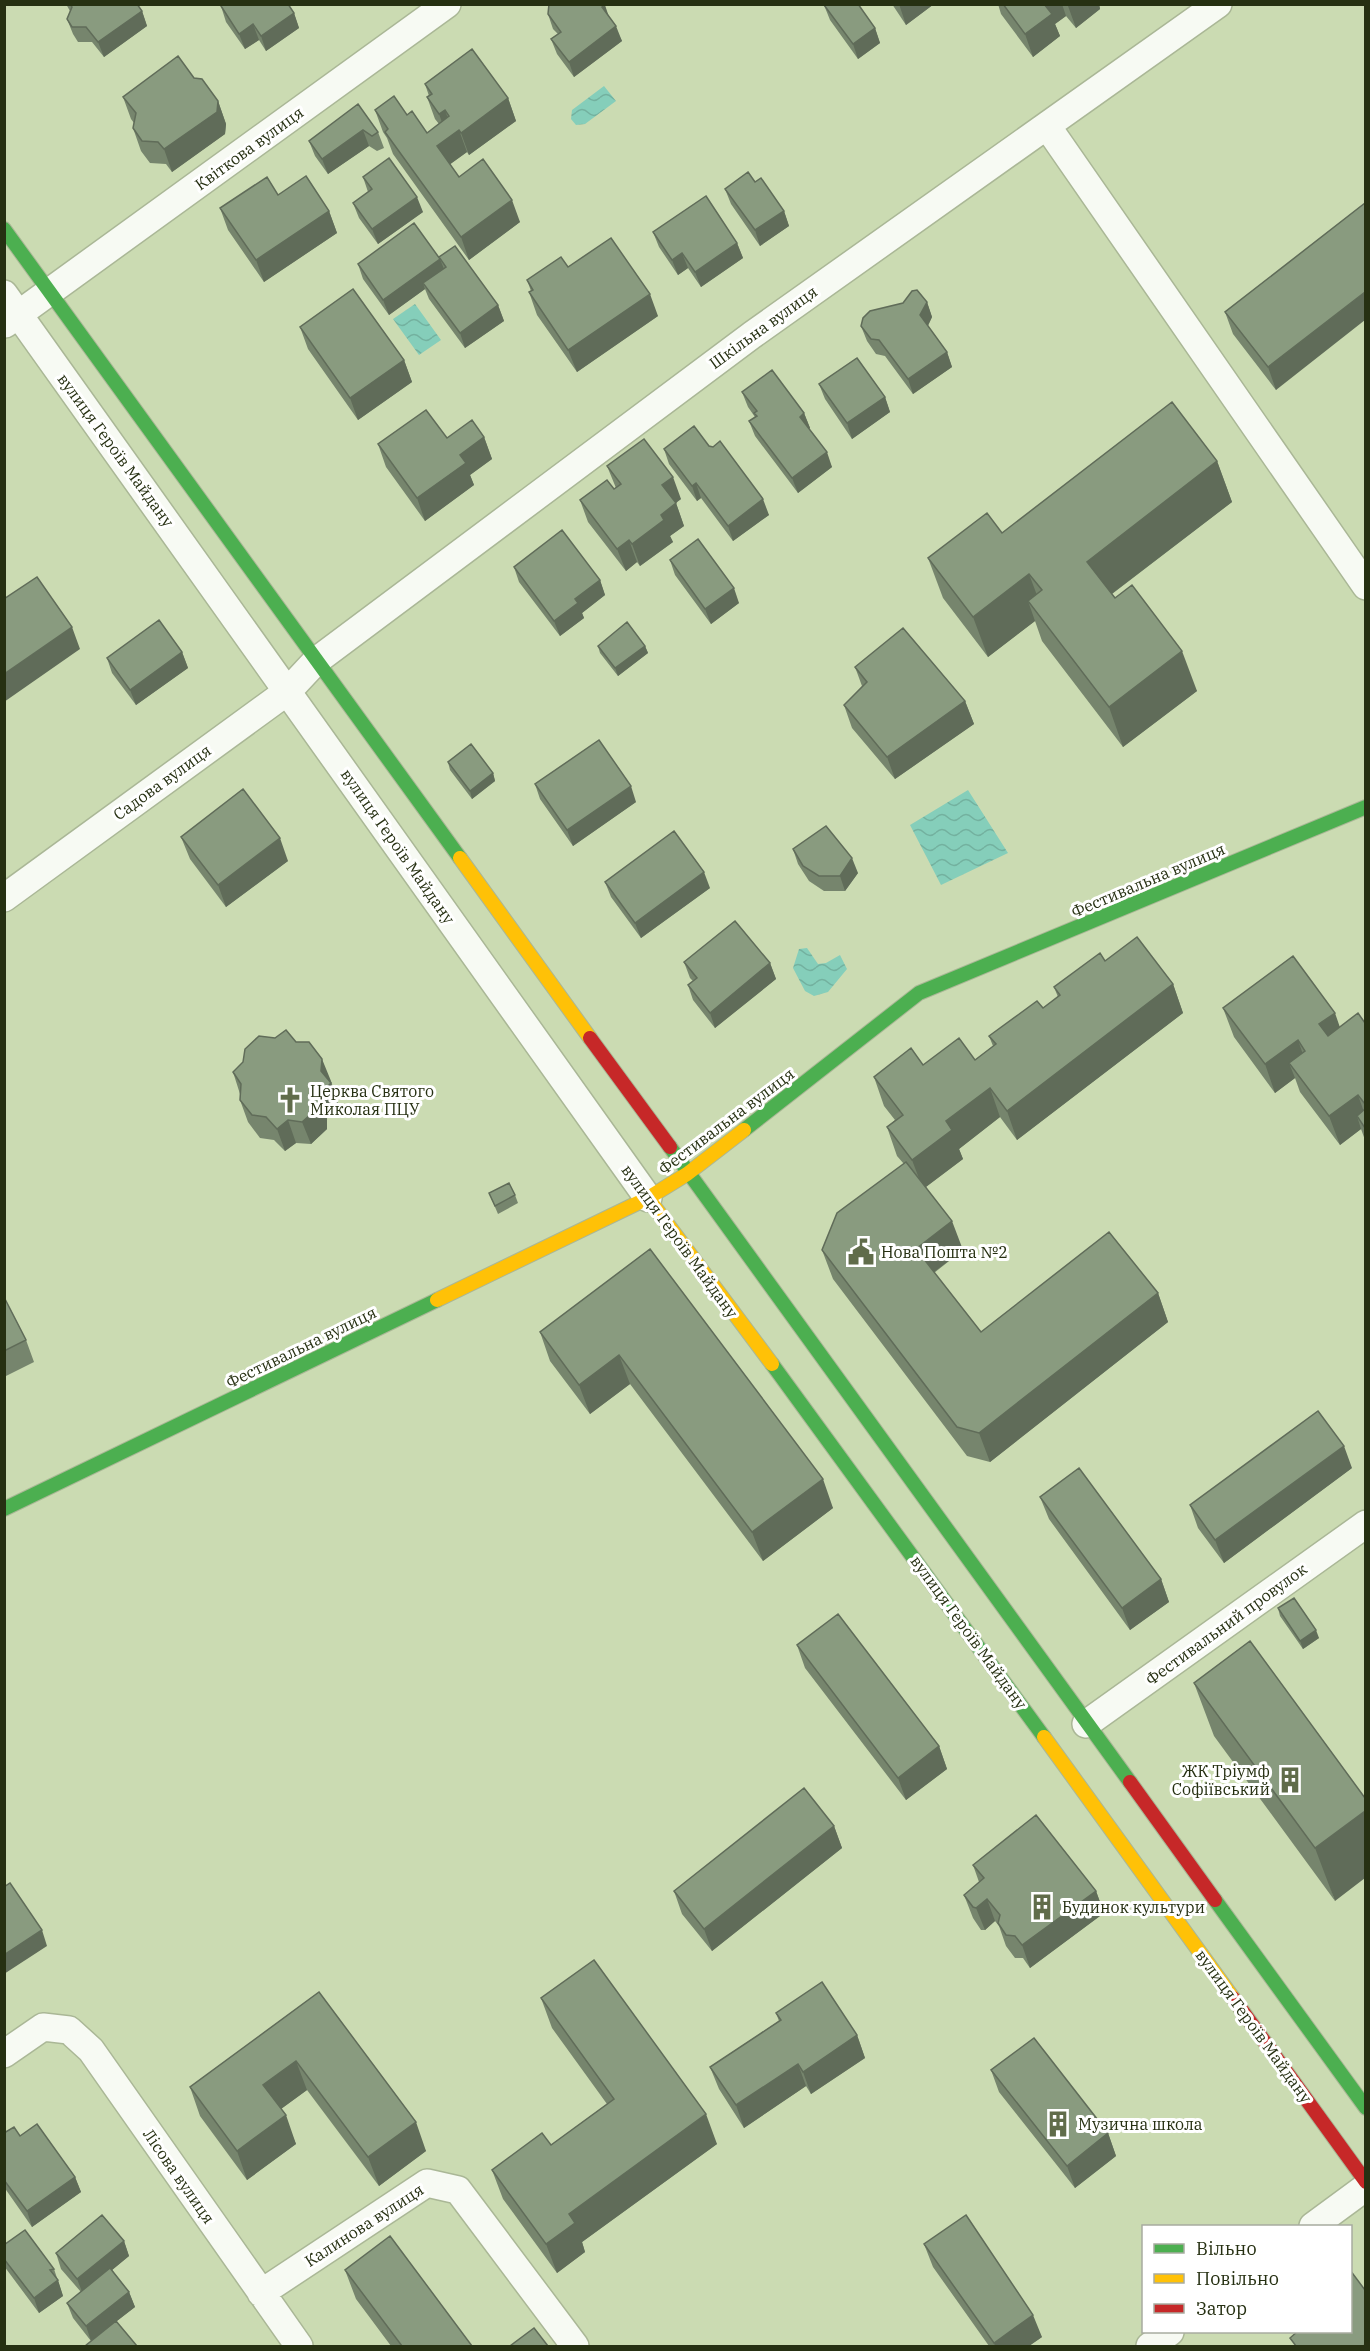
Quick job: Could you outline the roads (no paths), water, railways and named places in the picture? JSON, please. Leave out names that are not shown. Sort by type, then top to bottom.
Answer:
[{"type":"street","name":"Квіткова вулиця","points":[[9,311],[50,292],[447,4]]},
{"type":"street","name":"Шкільна вулиця","points":[[315,661],[752,335],[1218,4]]},
{"type":"street","points":[[1047,126],[1365,586]]},
{"type":"street","points":[[4,229],[1365,2108]]},
{"type":"street","name":"вулиця Героїв Майдану","points":[[9,311],[288,691],[648,1198],[883,1513],[1365,2182]]},
{"type":"street","name":"Садова вулиця","points":[[4,898],[288,691],[315,661]]},
{"type":"street","name":"Фестивальна вулиця","points":[[4,1509],[648,1198],[687,1174],[919,993],[1365,807]]},
{"type":"street","name":"Фестивальний провулок","points":[[1086,1724],[1365,1524]]},
{"type":"street","name":"Лісова вулиця","points":[[4,2054],[43,2027],[69,2030],[91,2050],[299,2346]]},
{"type":"street","name":"Калинова вулиця","points":[[261,2293],[427,2183],[458,2190],[574,2346]]},
{"type":"street","points":[[1313,2225],[1365,2187]]},
{"type":"street","points":[[1150,2346],[1167,2333]]},
{"type":"water","points":[[604,86],[616,101],[585,124],[576,125],[571,119],[572,110]]},
{"type":"water","points":[[415,304],[441,340],[419,355],[393,319]]},
{"type":"water","points":[[968,790],[1008,853],[941,885],[910,825]]},
{"type":"water","points":[[807,948],[818,964],[826,963],[840,955],[847,969],[828,992],[814,996],[805,991],[793,968],[799,949]]},
{"type":"place","name":"Церква Святого Миколая ПЦУ","points":[[290,1100]]},
{"type":"place","name":"Нова Пошта №2","points":[[861,1252]]},
{"type":"place","name":"ЖК Тріумф Софіївський","points":[[1290,1780]]},
{"type":"place","name":"Будинок культури","points":[[1042,1907]]},
{"type":"place","name":"Музична школа","points":[[1058,2124]]}]
